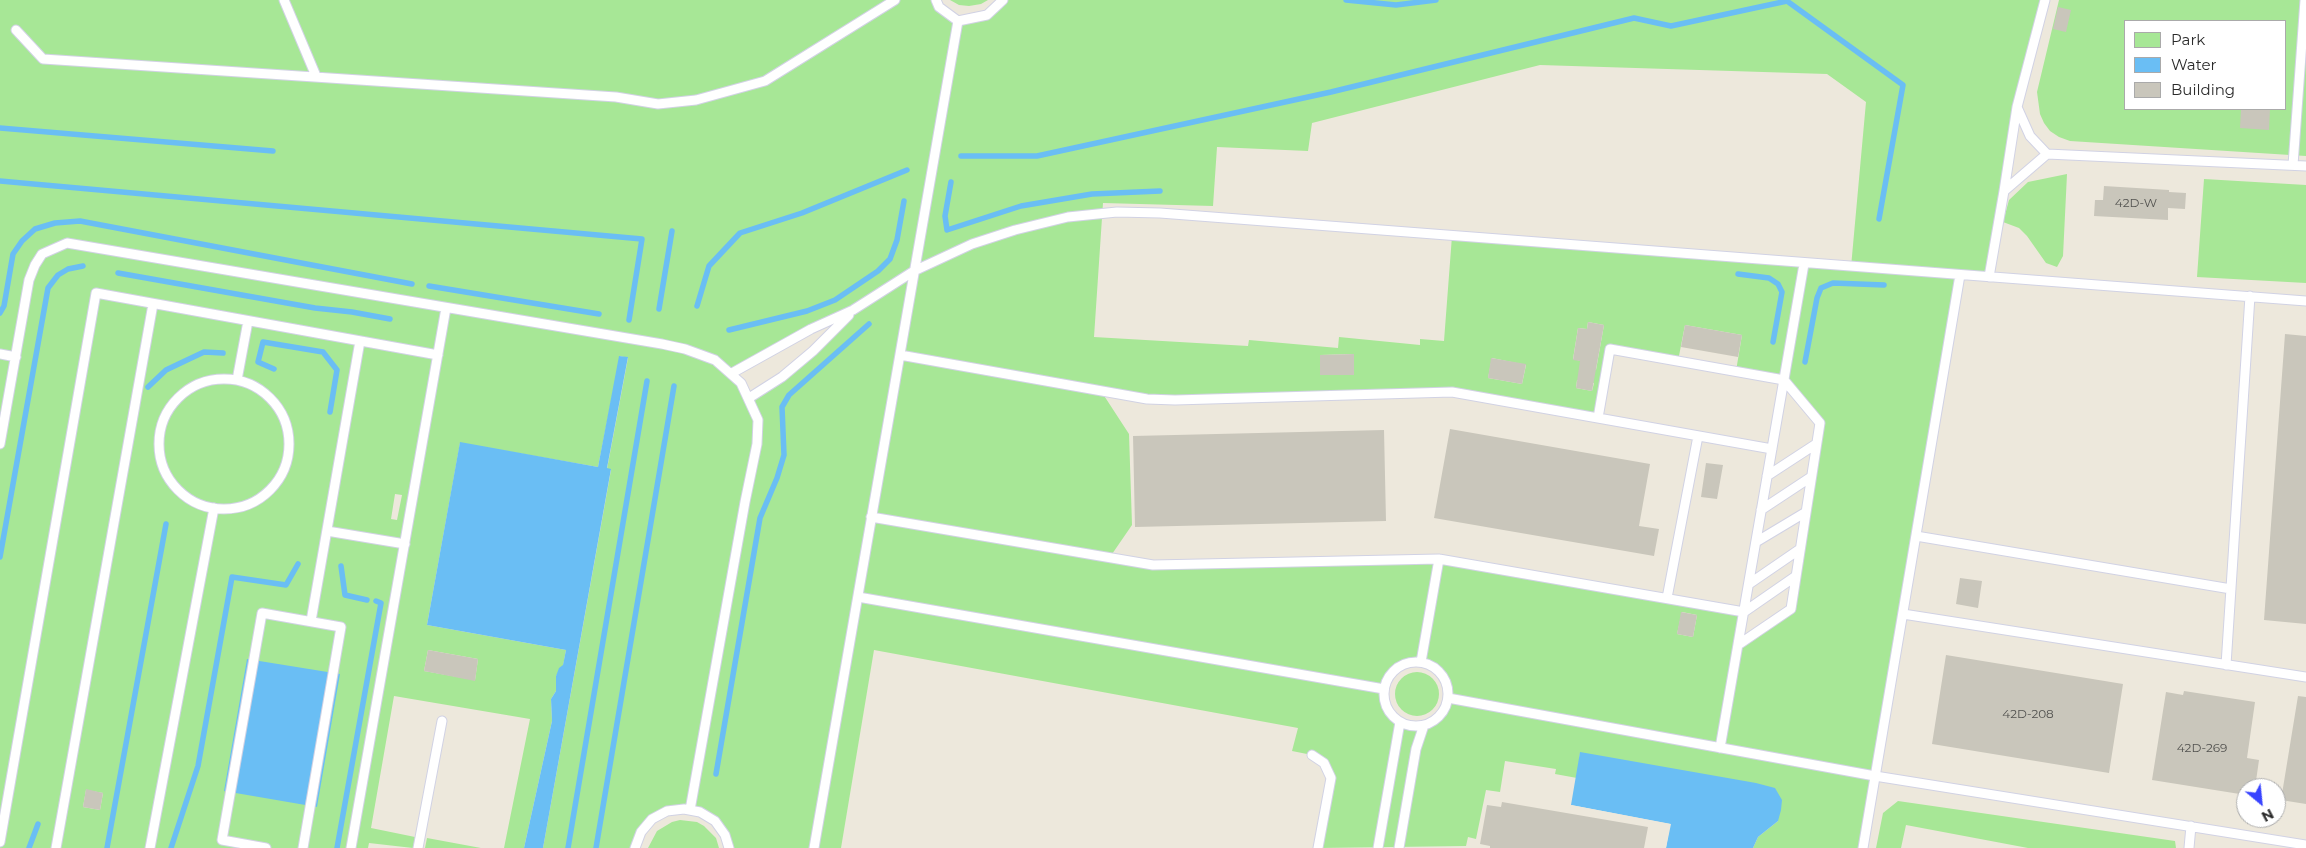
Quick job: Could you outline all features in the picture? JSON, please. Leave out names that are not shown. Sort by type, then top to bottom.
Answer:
[{"type":"lane","points":[[284,0],[316,76]]},
{"type":"lane","points":[[16,30],[44,59],[616,97],[658,104],[696,100],[765,81],[894,0]]},
{"type":"lane","points":[[936,0],[939,7],[958,21],[987,15],[1003,0]]},
{"type":"lane","points":[[1989,277],[2017,107],[2045,0]]},
{"type":"lane","points":[[2293,165],[2305,0]]},
{"type":"lane","points":[[814,848],[958,21]]},
{"type":"lane","points":[[2017,107],[2030,136],[2047,154]]},
{"type":"lane","points":[[2004,191],[2047,154],[2306,166]]},
{"type":"lane","points":[[732,373],[811,330],[853,310],[914,271],[972,244],[1015,230],[1068,217],[1117,212],[1160,213],[1804,264],[2306,301]]},
{"type":"lane","points":[[0,444],[29,280],[42,254],[67,244],[685,349],[715,360],[732,373],[749,398],[758,420],[757,444],[744,502],[690,810]]},
{"type":"lane","points":[[1720,748],[1804,264]]},
{"type":"lane","points":[[1863,848],[1960,275]]},
{"type":"lane","points":[[0,842],[96,293],[438,355]]},
{"type":"lane","points":[[2226,665],[2250,296]]},
{"type":"lane","points":[[56,848],[152,304]]},
{"type":"lane","points":[[351,848],[446,308]]},
{"type":"lane","points":[[749,398],[782,377],[813,351],[853,310]]},
{"type":"lane","points":[[237,380],[248,321]]},
{"type":"lane","points":[[311,621],[360,341]]},
{"type":"lane","points":[[1598,418],[1610,349],[1784,380],[1820,423],[1791,610],[1738,645]]},
{"type":"lane","points":[[0,354],[16,357]]},
{"type":"lane","points":[[900,355],[1147,399],[1175,400],[1452,392],[1772,449]]},
{"type":"lane","points":[[217,379],[237,380],[255,386],[275,403],[288,427],[289,454],[279,480],[260,499],[235,508],[214,508],[193,502],[181,494],[172,483],[164,470],[160,457],[158,442],[160,428],[173,404],[192,386],[217,379]]},
{"type":"lane","points":[[1667,598],[1698,436]]},
{"type":"lane","points":[[1767,476],[1816,444]]},
{"type":"lane","points":[[1762,510],[1811,477]]},
{"type":"lane","points":[[150,848],[214,508]]},
{"type":"lane","points":[[1756,542],[1806,512]]},
{"type":"lane","points":[[872,518],[1153,565],[1439,559],[1744,612],[1796,576]]},
{"type":"lane","points":[[326,532],[404,544]]},
{"type":"lane","points":[[1916,536],[2231,589]]},
{"type":"lane","points":[[1749,584],[1800,549]]},
{"type":"lane","points":[[1421,662],[1439,559]]},
{"type":"lane","points":[[858,596],[1384,689]]},
{"type":"lane","points":[[266,848],[222,840],[262,613],[341,627],[303,848]]},
{"type":"lane","points":[[1903,614],[2306,678]]},
{"type":"lane","points":[[1421,662],[1433,666],[1442,675],[1448,686],[1448,698],[1444,710],[1436,720],[1424,725],[1412,726],[1400,722],[1388,708],[1385,702],[1384,689],[1388,678],[1397,668],[1408,663],[1421,662]]},
{"type":"lane","points":[[1448,698],[1875,776],[2306,844]]},
{"type":"lane","points":[[418,848],[442,721]]},
{"type":"lane","points":[[1378,848],[1400,722]]},
{"type":"lane","points":[[1398,848],[1416,749],[1424,725]]},
{"type":"lane","points":[[1312,755],[1324,763],[1330,778],[1318,848]]},
{"type":"lane","points":[[635,848],[641,832],[652,819],[667,811],[690,810],[700,812],[715,822],[725,835],[729,848]]},
{"type":"lane","points":[[2188,848],[2191,826]]},
{"type":"green space","points":[[0,0],[936,0],[958,21],[987,15],[1003,0],[2045,0],[2017,107],[1989,277],[1961,275],[1863,848],[1753,848],[1758,837],[1778,821],[1580,753],[1577,778],[1555,774],[1556,769],[1505,761],[1500,792],[1486,790],[1476,839],[1468,837],[1466,846],[1318,848],[1331,778],[1312,755],[1292,751],[1298,728],[874,650],[841,848],[729,848],[715,821],[684,809],[652,819],[635,848],[543,848],[611,470],[607,469],[628,358],[620,356],[598,467],[460,443],[427,625],[566,650],[563,666],[556,676],[556,691],[551,699],[552,721],[524,848],[504,848],[530,719],[394,696],[371,828],[415,837],[413,848],[369,843],[368,848],[0,848]],"holes":[[[1540,65],[1827,74],[1866,102],[1851,267],[1452,236],[1444,341],[1420,339],[1420,345],[1339,337],[1338,348],[1249,340],[1248,346],[1094,337],[1103,203],[1213,206],[1217,147],[1308,151],[1312,123]],[[852,311],[782,377],[749,397],[732,373]],[[1588,322],[1604,325],[1596,370],[1580,368],[1581,361],[1573,359],[1578,328],[1587,329]],[[1685,325],[1742,335],[1736,371],[1784,380],[1820,423],[1791,609],[1738,644],[1744,612],[1439,559],[1153,565],[1110,557],[1132,525],[1129,434],[1101,391],[1175,400],[1452,392],[1598,418],[1610,349],[1678,361]],[[1354,354],[1354,375],[1320,375],[1320,355]],[[1492,358],[1526,365],[1522,384],[1488,378]],[[1577,380],[1594,383],[1592,391],[1576,388]],[[395,494],[402,495],[397,520],[391,519]],[[1682,612],[1697,615],[1693,637],[1677,634]],[[428,650],[478,659],[475,680],[424,671]],[[1421,662],[1433,666],[1442,675],[1448,686],[1448,698],[1444,710],[1436,720],[1424,725],[1412,726],[1400,722],[1390,713],[1385,702],[1384,689],[1389,677],[1397,668],[1408,663]],[[86,790],[103,793],[100,810],[83,807]]]},
{"type":"green space","points":[[950,0],[988,0],[981,4],[969,6],[959,5]]},
{"type":"green space","points":[[2059,0],[2306,0],[2306,156],[2070,141],[2050,131],[2040,114],[2037,92]]},
{"type":"green space","points":[[2067,174],[2063,256],[2057,267],[2046,263],[2019,228],[2003,222],[2009,200],[2028,182]]},
{"type":"green space","points":[[2204,179],[2306,185],[2306,283],[2197,277]]},
{"type":"green space","points":[[1417,672],[1429,676],[1435,682],[1439,694],[1435,706],[1429,712],[1417,716],[1405,712],[1399,706],[1395,694],[1399,682],[1405,676]]},
{"type":"green space","points":[[1898,801],[2175,841],[2176,848],[2028,848],[1906,825],[1901,848],[1876,848],[1883,813]]},
{"type":"green space","points":[[680,820],[697,822],[704,826],[716,838],[719,848],[648,848],[657,831],[672,822]]},
{"type":"green space","points":[[427,838],[481,848],[425,848]]},
{"type":"water","points":[[619,356],[628,357],[607,468],[611,469],[543,848],[524,848],[552,721],[551,699],[556,691],[556,676],[559,668],[563,665],[566,650],[427,625],[460,442],[598,467]]},
{"type":"water","points":[[247,659],[340,674],[317,807],[224,791]]},
{"type":"water","points":[[1580,752],[1775,788],[1782,800],[1778,821],[1758,837],[1753,848],[1666,848],[1670,824],[1571,805]]},
{"type":"pier","points":[[1571,805],[1671,824],[1666,848],[1664,848],[1668,826],[1570,808]]},
{"type":"building","points":[[2058,7],[2071,10],[2066,32],[2053,29]]},
{"type":"building","points":[[2241,110],[2270,110],[2269,130],[2240,128]]},
{"type":"building","points":[[2104,186],[2169,190],[2169,192],[2186,193],[2185,209],[2168,208],[2168,220],[2094,216],[2095,200],[2103,200]]},
{"type":"building","points":[[1588,322],[1604,325],[1592,391],[1576,388],[1580,361],[1573,360],[1578,328],[1587,329]]},
{"type":"building","points":[[1685,325],[1742,335],[1738,357],[1681,347]]},
{"type":"building","points":[[2285,334],[2306,336],[2306,624],[2264,620]]},
{"type":"building","points":[[1354,354],[1354,375],[1320,375],[1320,355]]},
{"type":"building","points":[[1491,358],[1526,364],[1522,384],[1488,378]]},
{"type":"building","points":[[1450,429],[1650,464],[1639,526],[1659,529],[1654,556],[1434,518]]},
{"type":"building","points":[[1384,430],[1386,521],[1135,527],[1133,436]]},
{"type":"building","points":[[1706,463],[1723,465],[1717,499],[1701,497]]},
{"type":"building","points":[[1960,578],[1982,581],[1978,608],[1956,604]]},
{"type":"building","points":[[1681,612],[1697,615],[1693,637],[1677,634]]},
{"type":"building","points":[[428,650],[478,659],[475,681],[424,671]]},
{"type":"building","points":[[1946,655],[2123,684],[2109,773],[1932,744]]},
{"type":"building","points":[[2184,691],[2255,702],[2247,758],[2259,760],[2256,778],[2236,778],[2236,793],[2152,780],[2166,692],[2183,695]]},
{"type":"building","points":[[2298,696],[2306,697],[2306,804],[2286,801],[2285,778]]},
{"type":"building","points":[[86,789],[103,793],[100,810],[83,807]]},
{"type":"building","points":[[1502,802],[1648,827],[1644,848],[1490,848],[1490,846],[1480,844],[1487,805],[1501,807]]},
{"type":"waterway","points":[[1346,0],[1396,5],[1436,0]]},
{"type":"waterway","points":[[961,156],[1037,156],[1331,92],[1634,18],[1671,26],[1787,1],[1903,85],[1879,219]]},
{"type":"waterway","points":[[0,128],[273,151]]},
{"type":"waterway","points":[[697,306],[709,266],[740,233],[802,213],[907,170]]},
{"type":"waterway","points":[[0,181],[642,239],[629,320]]},
{"type":"waterway","points":[[951,182],[945,216],[947,230],[1021,206],[1092,194],[1160,191]]},
{"type":"waterway","points":[[729,330],[807,311],[835,300],[878,271],[890,259],[897,240],[904,201]]},
{"type":"waterway","points":[[0,313],[4,306],[13,254],[22,241],[35,229],[55,223],[80,221],[412,284]]},
{"type":"waterway","points":[[659,309],[672,231]]},
{"type":"waterway","points":[[0,557],[48,288],[58,275],[68,269],[83,266]]},
{"type":"waterway","points":[[118,273],[315,308],[390,319]]},
{"type":"waterway","points":[[1738,274],[1769,278],[1778,284],[1782,292],[1773,342]]},
{"type":"waterway","points":[[1805,362],[1817,298],[1821,288],[1833,283],[1884,285]]},
{"type":"waterway","points":[[429,286],[599,314]]},
{"type":"waterway","points":[[716,774],[760,518],[777,478],[784,455],[782,407],[789,395],[869,324]]},
{"type":"waterway","points":[[274,369],[258,362],[263,342],[323,352],[337,370],[330,412]]},
{"type":"waterway","points":[[148,387],[166,370],[204,352],[223,353]]},
{"type":"waterway","points":[[568,848],[647,381]]},
{"type":"waterway","points":[[596,848],[674,386]]},
{"type":"waterway","points":[[107,848],[166,524]]},
{"type":"waterway","points":[[171,848],[198,766],[232,577],[286,585],[298,564]]},
{"type":"waterway","points":[[341,566],[345,595],[367,600]]},
{"type":"waterway","points":[[337,848],[381,603],[376,601]]},
{"type":"waterway","points":[[29,848],[38,824]]}]
